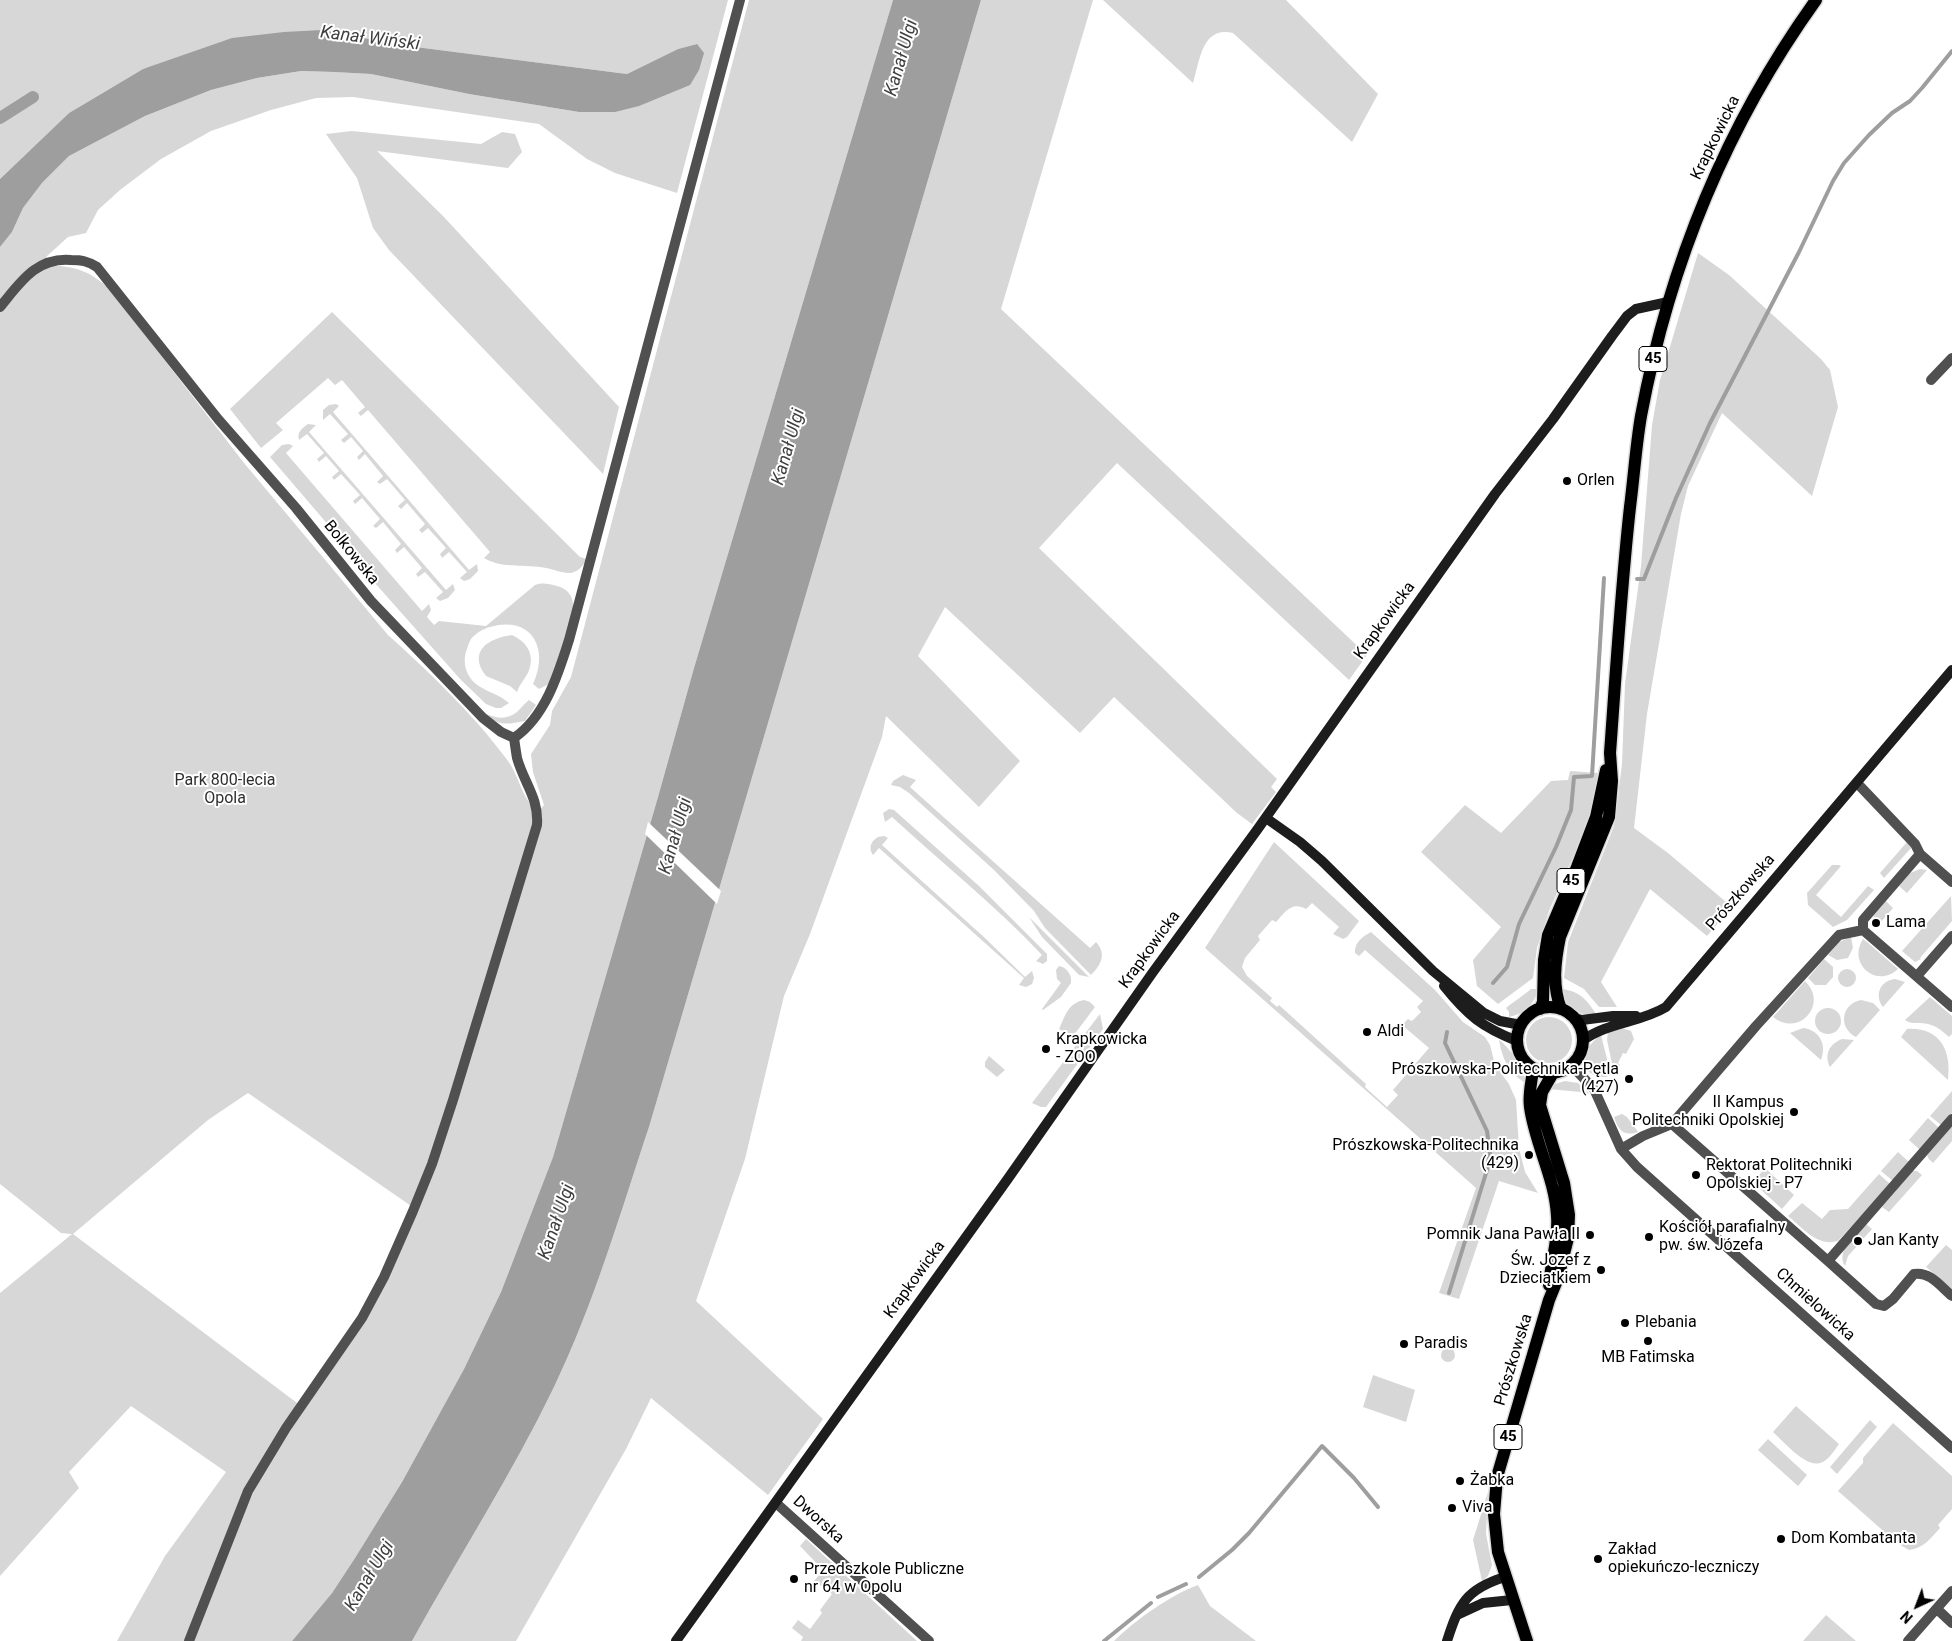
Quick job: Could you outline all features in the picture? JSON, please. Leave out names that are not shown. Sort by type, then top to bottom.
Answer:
[{"type":"main road","name":"Krapkowicka","points":[[1540,1009],[1543,1002],[1544,960],[1548,935],[1578,867],[1596,817],[1610,753],[1626,548],[1641,418],[1668,302],[1702,205],[1724,155],[1767,73],[1816,0]]},
{"type":"main road","name":"Krapkowicka","points":[[1561,1009],[1556,996],[1556,957],[1563,930],[1609,817],[1612,781],[1610,753]]},
{"type":"main road","points":[[1553,1007],[1561,1009],[1574,1018],[1580,1026],[1582,1041],[1580,1054],[1571,1065],[1561,1071],[1545,1073],[1534,1069],[1521,1056],[1517,1041],[1520,1025],[1527,1016],[1540,1009],[1553,1007]]},
{"type":"main road","name":"Prószkowska","points":[[1534,1069],[1529,1104],[1532,1121],[1551,1181],[1557,1215],[1557,1237],[1550,1277],[1549,1300]]},
{"type":"main road","name":"Prószkowska","points":[[1512,1600],[1498,1552],[1494,1514],[1497,1477],[1549,1300],[1558,1278],[1568,1238],[1569,1215],[1564,1183],[1540,1104],[1542,1092],[1553,1073]]},
{"type":"main road","name":"45","points":[[1512,1600],[1527,1641]]},
{"type":"street","points":[[189,1641],[248,1491],[286,1428],[362,1318],[384,1277],[432,1164],[537,825],[538,812],[536,802],[518,758],[514,738],[526,730],[557,678],[585,586],[740,0]]},
{"type":"street","name":"Bolkowska","points":[[0,307],[36,267],[59,259],[83,261],[97,267],[218,419],[296,508],[371,601],[483,718],[501,732],[514,738]]},
{"type":"street","name":"Krapkowicka","points":[[676,1641],[1002,1187],[1153,972],[1266,818],[1495,494],[1553,419],[1627,316],[1636,309],[1668,302]]},
{"type":"street","points":[[1931,380],[1952,358]]},
{"type":"street","name":"Prószkowska","points":[[1582,1041],[1594,1033],[1656,1013],[1666,1007],[1952,670]]},
{"type":"street","points":[[1857,783],[1915,844],[1920,854],[1952,882]]},
{"type":"street","points":[[1266,818],[1300,842],[1322,861],[1433,971],[1484,1013],[1500,1021],[1520,1025]]},
{"type":"street","points":[[1920,854],[1863,920],[1863,930],[1952,1006]]},
{"type":"street","points":[[1621,1149],[1643,1136],[1672,1124],[1756,1026],[1839,935],[1863,930]]},
{"type":"street","points":[[1917,976],[1952,936]]},
{"type":"street","points":[[1433,971],[1457,1002],[1482,1025],[1517,1041]]},
{"type":"street","name":"Prószkowska","points":[[1574,1018],[1582,1020],[1613,1016],[1645,1016]]},
{"type":"street","name":"Chmielowicka","points":[[1571,1065],[1594,1089],[1621,1149],[1645,1173],[1952,1448]]},
{"type":"street","points":[[1828,1262],[1952,1119]]},
{"type":"street","points":[[1672,1124],[1876,1304],[1884,1306],[1889,1303],[1914,1274],[1920,1273],[1929,1276],[1952,1296]]},
{"type":"street","name":"Dworska","points":[[776,1503],[929,1641]]},
{"type":"street","points":[[1447,1641],[1460,1605],[1471,1593],[1480,1587],[1505,1577]]},
{"type":"street","points":[[1908,1641],[1952,1591]]},
{"type":"street","points":[[1457,1615],[1483,1603],[1512,1600]]},
{"type":"street","points":[[1937,1609],[1952,1623]]},
{"type":"green space","name":"Park 800-lecia Opola","points":[[0,0],[728,0],[677,193],[615,173],[587,159],[539,124],[353,97],[316,98],[271,110],[211,131],[161,159],[120,190],[98,210],[86,233],[68,237],[46,257],[51,265],[82,271],[95,277],[109,288],[244,463],[388,635],[419,663],[479,725],[510,764],[527,800],[538,812],[544,805],[533,772],[531,754],[550,725],[552,711],[571,677],[749,0],[893,0],[694,668],[553,1157],[501,1292],[464,1369],[402,1482],[355,1558],[332,1593],[292,1641],[117,1641],[165,1556],[226,1472],[131,1406],[69,1472],[79,1488],[0,1576],[0,1293],[72,1234],[61,1233],[0,1184],[0,247],[12,232],[23,208],[42,183],[69,156],[145,116],[211,90],[257,78],[301,71],[371,74],[469,94],[579,112],[615,112],[697,44],[678,49],[627,74],[400,45],[322,30],[143,69],[69,113],[0,179]],"holes":[[[248,1093],[414,1208],[362,1318],[301,1406],[73,1234],[208,1120]]]},
{"type":"green space","points":[[981,0],[1093,0],[1001,309],[1367,655],[1349,680],[1117,463],[1039,548],[1277,779],[1271,787],[1276,792],[1252,824],[1237,813],[1114,697],[1080,733],[945,607],[918,656],[1020,761],[979,807],[886,716],[882,737],[810,934],[784,996],[745,1159],[696,1301],[823,1419],[768,1495],[651,1398],[626,1449],[516,1641],[412,1641],[538,1419],[582,1324],[606,1259],[649,1127]]},
{"type":"green space","points":[[1103,0],[1286,0],[1378,94],[1352,142],[1233,33],[1223,32],[1209,40],[1201,55],[1193,83]]},
{"type":"green space","points":[[352,131],[481,144],[502,132],[515,134],[522,152],[508,168],[377,151],[444,217],[619,407],[603,474],[389,250],[373,228],[357,178],[326,134]]},
{"type":"green space","points":[[1698,253],[1729,275],[1821,359],[1830,370],[1838,407],[1812,496],[1722,413],[1688,486],[1681,514],[1647,714],[1634,828],[1668,853],[1732,907],[1707,936],[1650,889],[1601,982],[1617,1007],[1599,1007],[1584,989],[1564,978],[1568,942],[1614,826],[1622,764],[1625,684],[1641,566],[1652,425],[1660,380]]},
{"type":"green space","points":[[332,312],[580,557],[587,559],[580,569],[572,573],[566,573],[538,567],[499,564],[484,558],[490,552],[368,410],[361,416],[358,413],[365,407],[342,380],[335,385],[328,378],[276,423],[283,430],[261,448],[230,409]]},
{"type":"green space","points":[[336,404],[339,406],[333,412],[469,570],[477,564],[478,571],[470,579],[464,581],[460,578],[467,572],[449,552],[442,558],[440,554],[446,548],[428,528],[422,533],[419,530],[425,524],[407,503],[401,509],[398,506],[405,500],[387,479],[380,484],[377,482],[383,476],[365,454],[359,460],[357,457],[363,451],[351,437],[344,443],[341,440],[348,434],[330,414],[323,420],[323,410],[329,405]]},
{"type":"green space","points":[[308,424],[316,425],[309,432],[446,590],[453,584],[455,590],[448,598],[440,601],[436,598],[443,592],[425,572],[418,577],[416,574],[422,568],[404,547],[397,553],[395,550],[401,544],[383,522],[376,528],[373,526],[380,519],[362,498],[355,504],[353,501],[360,495],[341,474],[334,480],[332,477],[339,471],[326,456],[319,462],[317,459],[324,453],[307,434],[299,440],[300,431]]},
{"type":"green space","points":[[289,444],[293,446],[286,453],[422,611],[429,604],[431,610],[427,617],[434,625],[439,621],[486,626],[535,585],[549,584],[566,590],[573,601],[573,613],[566,642],[552,679],[547,685],[539,689],[533,684],[538,671],[539,658],[538,647],[533,637],[526,630],[516,626],[490,627],[480,631],[471,639],[465,658],[467,672],[475,683],[509,703],[501,708],[486,704],[461,680],[366,573],[354,555],[270,457],[282,445]]},
{"type":"green space","points":[[512,635],[521,640],[531,657],[529,670],[517,692],[510,686],[486,676],[479,659],[483,647],[496,639]]},
{"type":"green space","points":[[529,700],[536,705],[525,721],[502,723],[493,720],[482,712],[495,717],[509,717]]},
{"type":"green space","points":[[1570,771],[1598,773],[1593,802],[1585,830],[1549,911],[1537,948],[1533,978],[1498,1004],[1477,986],[1473,960],[1501,927],[1421,852],[1465,805],[1501,833],[1551,781],[1568,780]]},
{"type":"green space","points":[[903,775],[916,780],[910,787],[1090,948],[1096,942],[1102,955],[1098,967],[1091,975],[1045,928],[1034,911],[994,870],[909,793],[900,787],[891,785],[893,781]]},
{"type":"green space","points":[[889,809],[894,810],[979,886],[1047,954],[1047,961],[1043,964],[1036,961],[1042,955],[1024,937],[987,901],[892,817],[885,822],[883,813]]},
{"type":"green space","points":[[884,836],[888,838],[882,845],[1025,977],[1032,971],[1034,978],[1032,984],[1026,987],[1019,985],[1024,978],[879,848],[873,855],[871,850],[872,843],[878,837]]},
{"type":"green space","points":[[1274,842],[1359,921],[1347,937],[1343,939],[1333,934],[1339,927],[1312,903],[1306,909],[1297,906],[1293,907],[1286,911],[1276,922],[1272,920],[1258,936],[1260,940],[1245,958],[1242,967],[1247,976],[1272,998],[1270,1001],[1277,1007],[1279,1005],[1366,1084],[1365,1087],[1387,1107],[1398,1095],[1393,1090],[1429,1048],[1402,1025],[1408,1019],[1412,1021],[1421,1012],[1417,1007],[1423,1001],[1365,950],[1359,956],[1355,953],[1358,943],[1371,932],[1435,990],[1463,1022],[1485,1037],[1490,1045],[1495,1065],[1509,1084],[1516,1100],[1519,1148],[1525,1172],[1538,1193],[1499,1181],[1459,1299],[1439,1293],[1476,1188],[1205,948]]},
{"type":"green space","points":[[1907,842],[1912,847],[1884,878],[1880,873]]},
{"type":"green space","points":[[1832,865],[1841,866],[1816,895],[1841,917],[1868,886],[1874,890],[1847,920],[1833,927],[1808,905],[1807,893]]},
{"type":"green space","points":[[1920,869],[1927,870],[1907,893],[1899,886],[1910,873]]},
{"type":"green space","points":[[1951,896],[1952,921],[1921,959],[1915,962],[1902,951]]},
{"type":"green space","points":[[1886,901],[1893,908],[1876,928],[1872,925],[1874,915]]},
{"type":"green space","points":[[1029,917],[1089,977],[1079,975],[1042,937]]},
{"type":"green space","points":[[1851,937],[1853,948],[1848,958],[1837,960],[1828,955],[1839,942]]},
{"type":"green space","points":[[1863,939],[1898,969],[1890,974],[1881,976],[1873,975],[1867,971],[1859,957],[1859,948]]},
{"type":"green space","points":[[1824,959],[1833,967],[1833,977],[1826,985],[1815,985],[1808,978]]},
{"type":"green space","points":[[1059,966],[1068,972],[1071,977],[1071,983],[1061,997],[1043,1010],[1061,983],[1057,979],[1056,970]]},
{"type":"green space","points":[[1843,969],[1851,969],[1856,974],[1854,985],[1843,987],[1838,982],[1838,974]]},
{"type":"green space","points":[[1895,979],[1905,982],[1883,1007],[1879,998],[1880,989],[1890,980]]},
{"type":"green space","points":[[1805,981],[1812,990],[1814,999],[1808,1016],[1801,1021],[1792,1023],[1783,1022],[1773,1017]]},
{"type":"green space","points":[[1531,989],[1538,989],[1528,1008],[1509,1017],[1509,1012],[1506,1008]]},
{"type":"green space","points":[[1560,989],[1577,993],[1589,1004],[1596,1014],[1583,1014],[1572,1009],[1565,1001]]},
{"type":"green space","points":[[1930,997],[1952,1016],[1952,1034],[1949,1037],[1931,1025],[1905,1020]]},
{"type":"green space","points":[[1084,1000],[1090,1002],[1095,1007],[1077,1031],[1071,1034],[1059,1029],[1071,1007]]},
{"type":"green space","points":[[1861,1000],[1873,1003],[1880,1010],[1856,1037],[1846,1028],[1844,1017],[1849,1006]]},
{"type":"green space","points":[[1828,1008],[1837,1012],[1841,1021],[1837,1030],[1828,1034],[1819,1030],[1815,1021],[1819,1012]]},
{"type":"green space","points":[[1100,1014],[1103,1029],[1046,1107],[1032,1103]]},
{"type":"green space","points":[[1544,1017],[1554,1017],[1568,1027],[1572,1040],[1568,1053],[1562,1059],[1554,1063],[1544,1063],[1530,1053],[1526,1045],[1526,1035],[1536,1021]]},
{"type":"green space","points":[[1622,1028],[1631,1031],[1634,1039],[1626,1054],[1623,1053],[1618,1063],[1620,1065],[1614,1073],[1607,1040],[1608,1032]]},
{"type":"green space","points":[[1803,1028],[1814,1032],[1821,1039],[1823,1054],[1821,1060],[1790,1033]]},
{"type":"green space","points":[[1907,1029],[1918,1029],[1927,1032],[1941,1042],[1948,1058],[1948,1080],[1901,1037]]},
{"type":"green space","points":[[1601,1035],[1609,1067],[1607,1077],[1597,1077],[1589,1072],[1585,1061],[1585,1056],[1592,1042]]},
{"type":"green space","points":[[1842,1039],[1854,1040],[1830,1067],[1828,1063],[1829,1050]]},
{"type":"green space","points":[[1499,1040],[1516,1059],[1526,1083],[1515,1075],[1507,1065]]},
{"type":"green space","points":[[989,1056],[1005,1070],[997,1077],[985,1067],[985,1062]]},
{"type":"green space","points":[[1565,1081],[1578,1083],[1589,1093],[1587,1095],[1581,1092],[1548,1089],[1555,1084]]},
{"type":"green space","points":[[1952,1091],[1952,1113],[1941,1125],[1930,1116]]},
{"type":"green space","points":[[1622,1114],[1627,1117],[1638,1132],[1625,1133],[1617,1126],[1614,1117]]},
{"type":"green space","points":[[1928,1118],[1939,1128],[1920,1150],[1909,1140]]},
{"type":"green space","points":[[1952,1126],[1952,1141],[1933,1163],[1927,1154]]},
{"type":"green space","points":[[1898,1152],[1909,1162],[1893,1181],[1881,1171]]},
{"type":"green space","points":[[1765,1168],[1794,1195],[1782,1209],[1758,1187],[1755,1180]]},
{"type":"green space","points":[[1913,1171],[1917,1171],[1922,1175],[1889,1212],[1882,1207]]},
{"type":"green space","points":[[1879,1174],[1890,1184],[1838,1241],[1830,1242],[1817,1239],[1788,1216],[1802,1203],[1822,1219],[1830,1210],[1848,1209]]},
{"type":"green space","points":[[1866,1224],[1872,1229],[1863,1239],[1858,1236],[1852,1242],[1857,1246],[1848,1256],[1845,1266],[1843,1254],[1848,1243]]},
{"type":"green space","points":[[1946,1245],[1952,1250],[1952,1289],[1926,1267]]},
{"type":"green space","points":[[1445,1348],[1451,1348],[1455,1355],[1451,1362],[1445,1362],[1441,1358],[1441,1352]]},
{"type":"green space","points":[[1373,1375],[1415,1390],[1406,1422],[1363,1407]]},
{"type":"green space","points":[[1796,1406],[1839,1444],[1823,1462],[1808,1462],[1773,1432]]},
{"type":"green space","points":[[1870,1420],[1877,1427],[1837,1474],[1830,1467]]},
{"type":"green space","points":[[1893,1423],[1952,1476],[1952,1509],[1938,1525],[1940,1528],[1930,1539],[1923,1545],[1909,1550],[1897,1543],[1838,1491],[1863,1463],[1863,1458]]},
{"type":"green space","points":[[1768,1439],[1807,1475],[1798,1486],[1758,1450]]},
{"type":"green space","points":[[1488,1492],[1486,1534],[1492,1565],[1488,1576],[1482,1581],[1473,1540]]},
{"type":"green space","points":[[806,1539],[917,1641],[801,1641],[803,1637],[792,1628],[798,1620],[810,1629],[822,1613],[820,1610],[832,1594],[814,1581],[823,1570],[800,1546]]},
{"type":"green space","points":[[1198,1585],[1210,1606],[1256,1641],[1114,1641],[1154,1609]]},
{"type":"green space","points":[[1826,1615],[1856,1641],[1803,1641]]},
{"type":"water","name":"Kanał Ulgi","points":[[893,0],[981,0],[649,1127],[617,1226],[582,1324],[538,1419],[412,1641],[292,1641],[332,1593],[355,1558],[402,1482],[464,1369],[501,1292],[553,1157],[694,668]]},
{"type":"water","points":[[322,30],[400,45],[627,74],[678,49],[697,44],[704,53],[699,70],[690,85],[639,106],[615,112],[579,112],[469,94],[371,74],[301,71],[257,78],[211,90],[145,116],[69,156],[42,183],[23,208],[12,232],[0,247],[0,179],[69,113],[143,69],[232,38]]},
{"type":"pier","points":[[648,822],[721,891],[717,904],[645,834]]},
{"type":"waterway","points":[[1637,579],[1644,579],[1676,498],[1710,423],[1799,252],[1833,181],[1844,163],[1869,135],[1892,113],[1910,101],[1952,51]]},
{"type":"waterway","points":[[0,118],[33,97]]},
{"type":"waterway","points":[[1493,983],[1507,967],[1519,924],[1556,847],[1571,810],[1574,777],[1592,776],[1604,578]]},
{"type":"waterway","points":[[1447,1032],[1445,1043],[1487,1131],[1490,1152],[1487,1170],[1449,1293]]},
{"type":"waterway","points":[[1199,1577],[1232,1550],[1249,1533],[1322,1446],[1354,1478],[1378,1507]]},
{"type":"waterway","points":[[1158,1597],[1186,1584]]},
{"type":"waterway","points":[[1104,1641],[1151,1603]]},
{"type":"place","name":"Orlen","points":[[1567,481]]},
{"type":"place","name":"Lama","points":[[1876,923]]},
{"type":"place","name":"Aldi","points":[[1367,1032]]},
{"type":"place","name":"Krapkowicka - ZOO","points":[[1046,1049]]},
{"type":"place","name":"Prószkowska-Politechnika-Pętla (427)","points":[[1629,1079]]},
{"type":"place","name":"II Kampus Politechniki Opolskiej","points":[[1794,1112]]},
{"type":"place","name":"Prószkowska-Politechnika (429)","points":[[1529,1155]]},
{"type":"place","name":"Rektorat Politechniki Opolskiej - P7","points":[[1696,1175]]},
{"type":"place","name":"Pomnik Jana Pawła II","points":[[1590,1235]]},
{"type":"place","name":"Kościół parafialny pw. św. Józefa","points":[[1649,1237]]},
{"type":"place","name":"Jan Kanty","points":[[1858,1241]]},
{"type":"place","name":"Św. Jozef z Dzieciątkiem","points":[[1601,1270]]},
{"type":"place","name":"Plebania","points":[[1625,1323]]},
{"type":"place","name":"MB Fatimska","points":[[1648,1341]]},
{"type":"place","name":"Paradis","points":[[1404,1344]]},
{"type":"place","name":"Żabka","points":[[1460,1481]]},
{"type":"place","name":"Viva","points":[[1452,1508]]},
{"type":"place","name":"Dom Kombatanta","points":[[1781,1539]]},
{"type":"place","name":"Zakład opiekuńczo-leczniczy","points":[[1598,1559]]},
{"type":"place","name":"Przedszkole Publiczne nr 64 w Opolu","points":[[794,1579]]},
{"type":"water label","name":"Kanał Wiński","points":[[370,39]]}]
